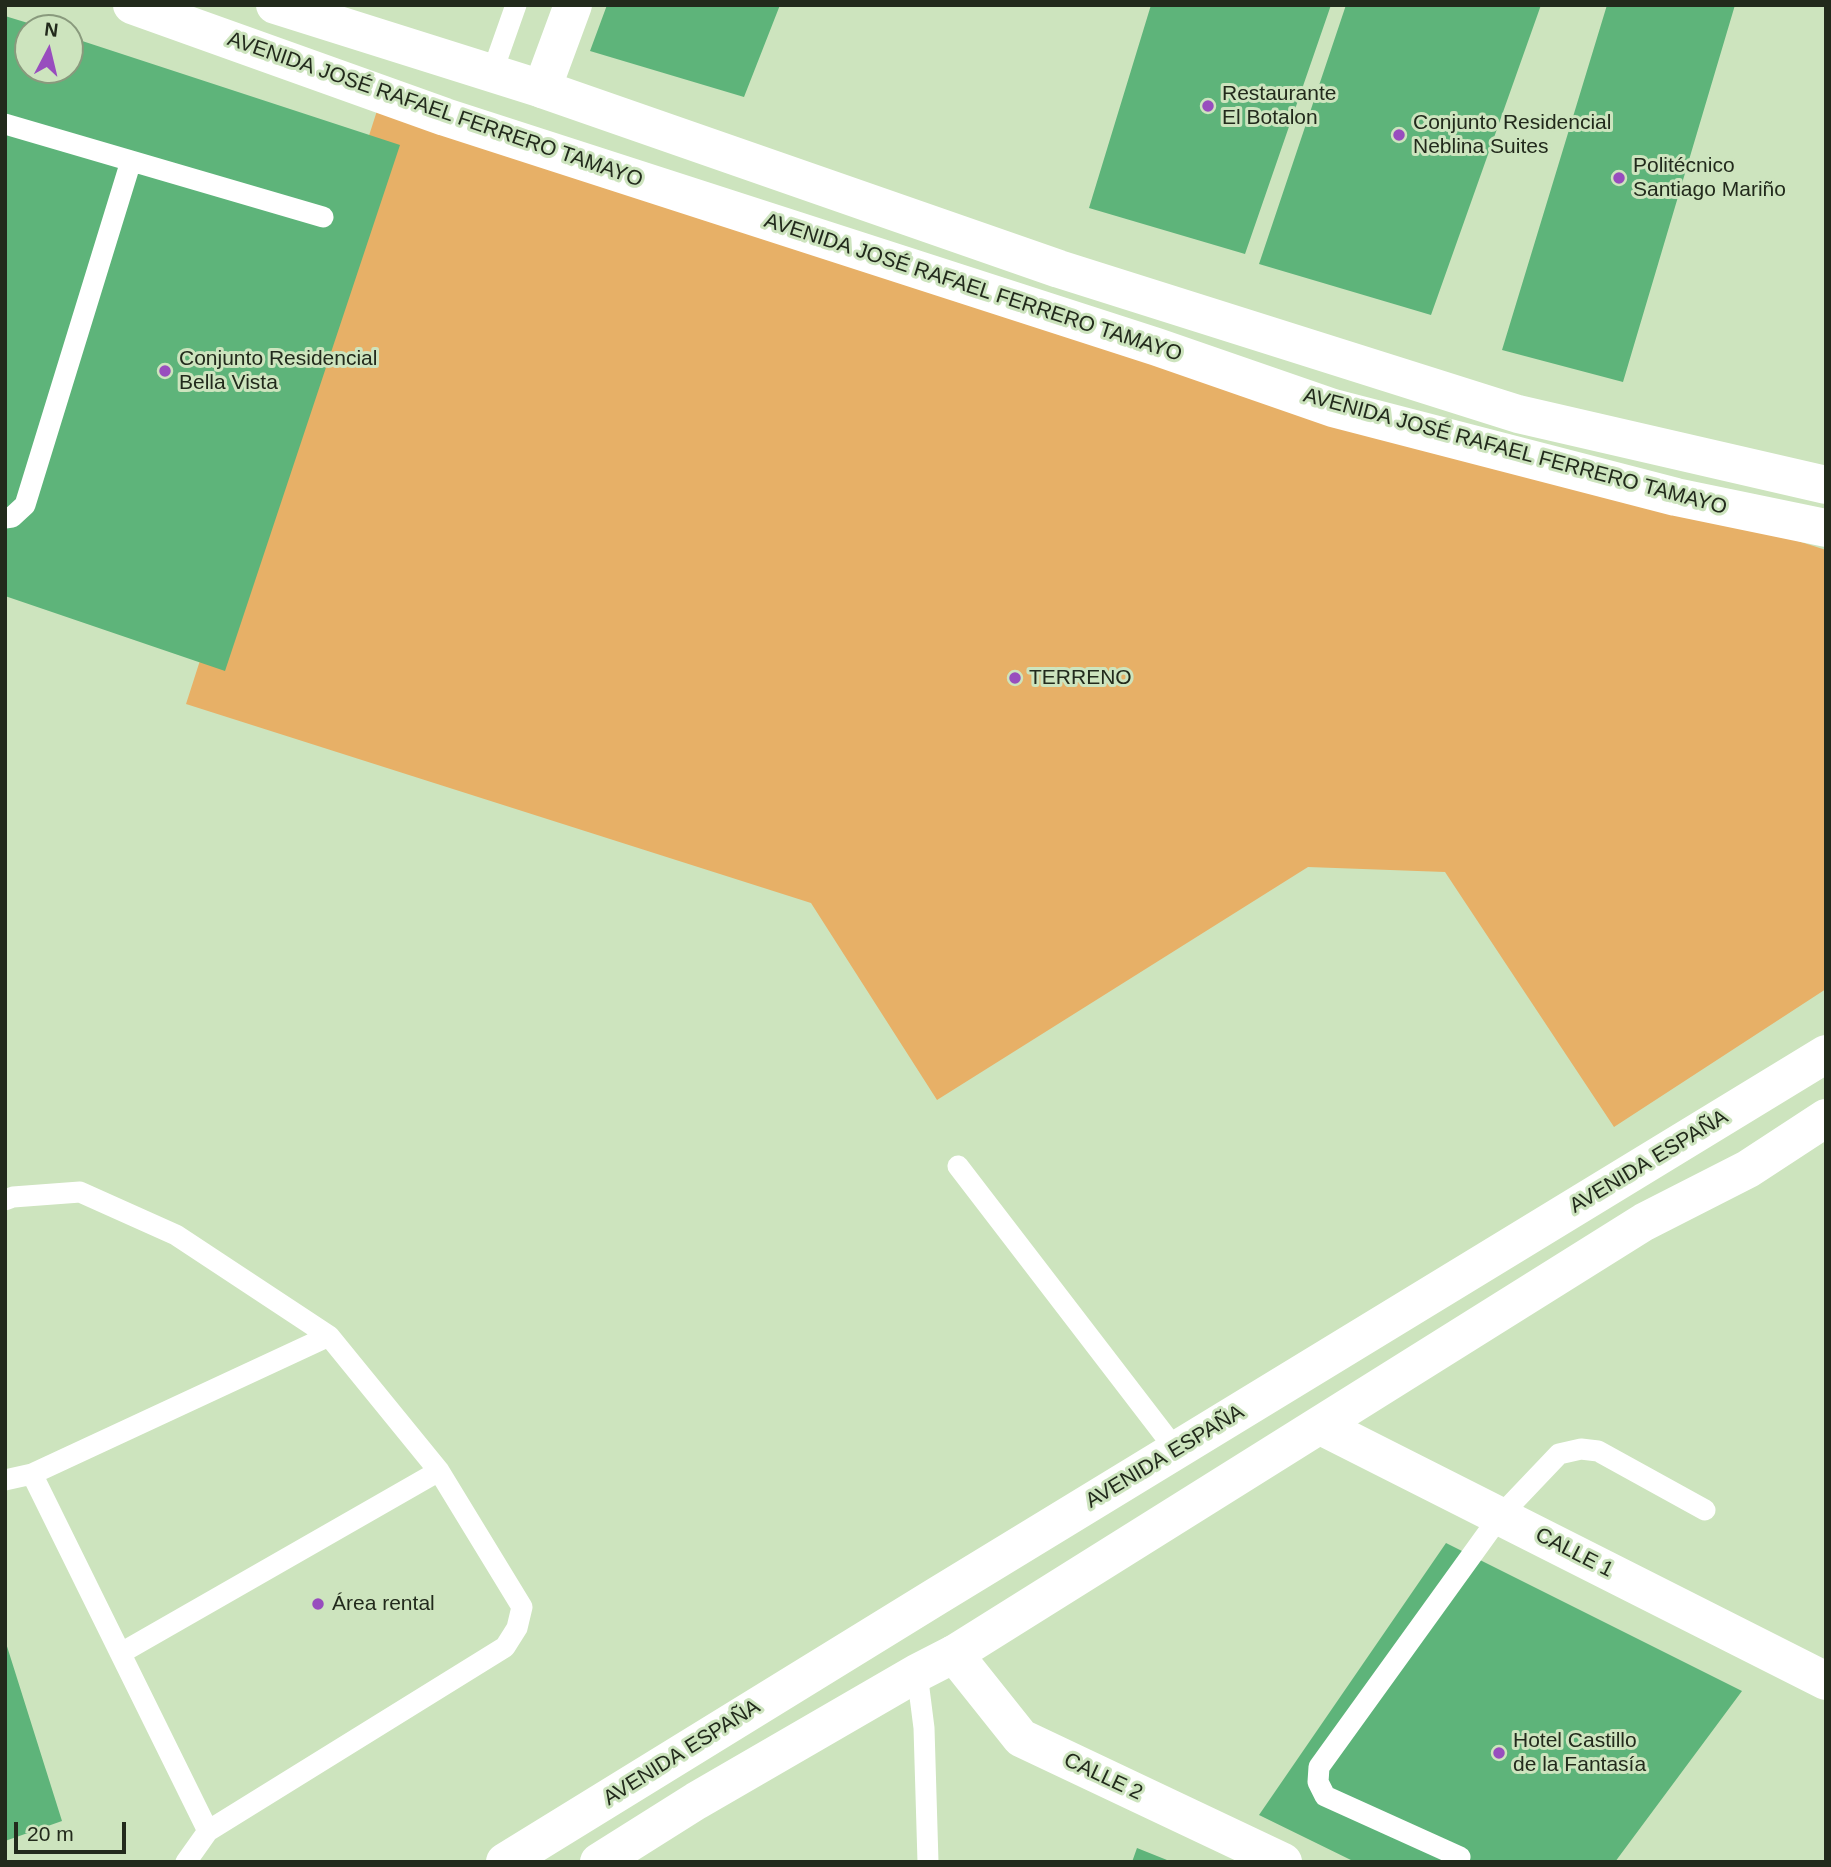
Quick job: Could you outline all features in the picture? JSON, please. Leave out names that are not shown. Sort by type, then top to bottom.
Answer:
[{"type":"street","name":"AVENIDA JOSÉ RAFAEL FERRERO TAMAYO","points":[[132,5],[445,117],[1157,347],[1333,408],[1676,498],[1826,528]]},
{"type":"street","name":"AVENIDA JOSÉ RAFAEL FERRERO TAMAYO","points":[[275,5],[542,89],[1059,269],[1505,410],[1826,485]]},
{"type":"street","points":[[542,89],[573,5]]},
{"type":"street","name":"AVENIDA ESPAÑA","points":[[505,1862],[1826,1054]]},
{"type":"street","points":[[599,1862],[696,1801],[954,1654],[1644,1222],[1748,1169],[1826,1118]]},
{"type":"street","name":"CALLE 1","points":[[1321,1426],[1826,1681]]},
{"type":"street","name":"CALLE 2","points":[[954,1654],[1021,1738],[1283,1862]]},
{"type":"lane","points":[[492,73],[516,5]]},
{"type":"lane","points":[[5,124],[323,217]]},
{"type":"lane","points":[[5,518],[12,517],[25,505],[131,161]]},
{"type":"lane","points":[[958,1166],[1176,1450]]},
{"type":"lane","points":[[5,1200],[13,1197],[80,1192],[176,1235],[329,1336],[439,1471],[522,1606],[517,1628],[505,1647],[208,1831],[186,1862]]},
{"type":"lane","points":[[5,1480],[32,1474],[329,1336]]},
{"type":"lane","points":[[1460,1857],[1325,1796],[1318,1782],[1319,1768],[1500,1516],[1559,1454],[1581,1449],[1598,1451],[1705,1510]]},
{"type":"lane","points":[[121,1653],[439,1471]]},
{"type":"lane","points":[[32,1474],[208,1831]]},
{"type":"lane","points":[[917,1673],[924,1728],[928,1862]]},
{"type":"shaded area","points":[[384,89],[1826,550],[1826,989],[1614,1127],[1445,872],[1308,867],[937,1100],[811,903],[186,704]]},
{"type":"building","points":[[607,5],[780,5],[744,97],[590,51]]},
{"type":"building","name":"Restaurante El Botalon","points":[[1151,5],[1331,5],[1245,254],[1089,208]]},
{"type":"building","name":"Conjunto Residencial Neblina Suites","points":[[1346,5],[1541,5],[1431,315],[1259,264]]},
{"type":"building","name":"Politécnico Santiago Mariño","points":[[1607,5],[1735,5],[1623,382],[1502,350]]},
{"type":"building","name":"Conjunto Residencial Bella Vista","points":[[5,16],[14,19],[14,84],[84,84],[84,42],[400,145],[225,671],[5,596]]},
{"type":"building","name":"Hotel Castillo de la Fantasía","points":[[1446,1543],[1742,1691],[1615,1862],[1355,1862],[1259,1815]]},
{"type":"building","points":[[5,1640],[62,1821],[5,1841]]},
{"type":"building","points":[[1137,1848],[1172,1862],[1132,1862]]},
{"type":"place","name":"Restaurante El Botalon","points":[[1208,106]]},
{"type":"place","name":"Conjunto Residencial Neblina Suites","points":[[1399,135]]},
{"type":"place","name":"Politécnico Santiago Mariño","points":[[1619,178]]},
{"type":"place","name":"Conjunto Residencial Bella Vista","points":[[165,371]]},
{"type":"place","name":"TERRENO","points":[[1015,678]]},
{"type":"place","name":"Área rental","points":[[318,1604]]},
{"type":"place","name":"Hotel Castillo de la Fantasía","points":[[1499,1753]]}]
